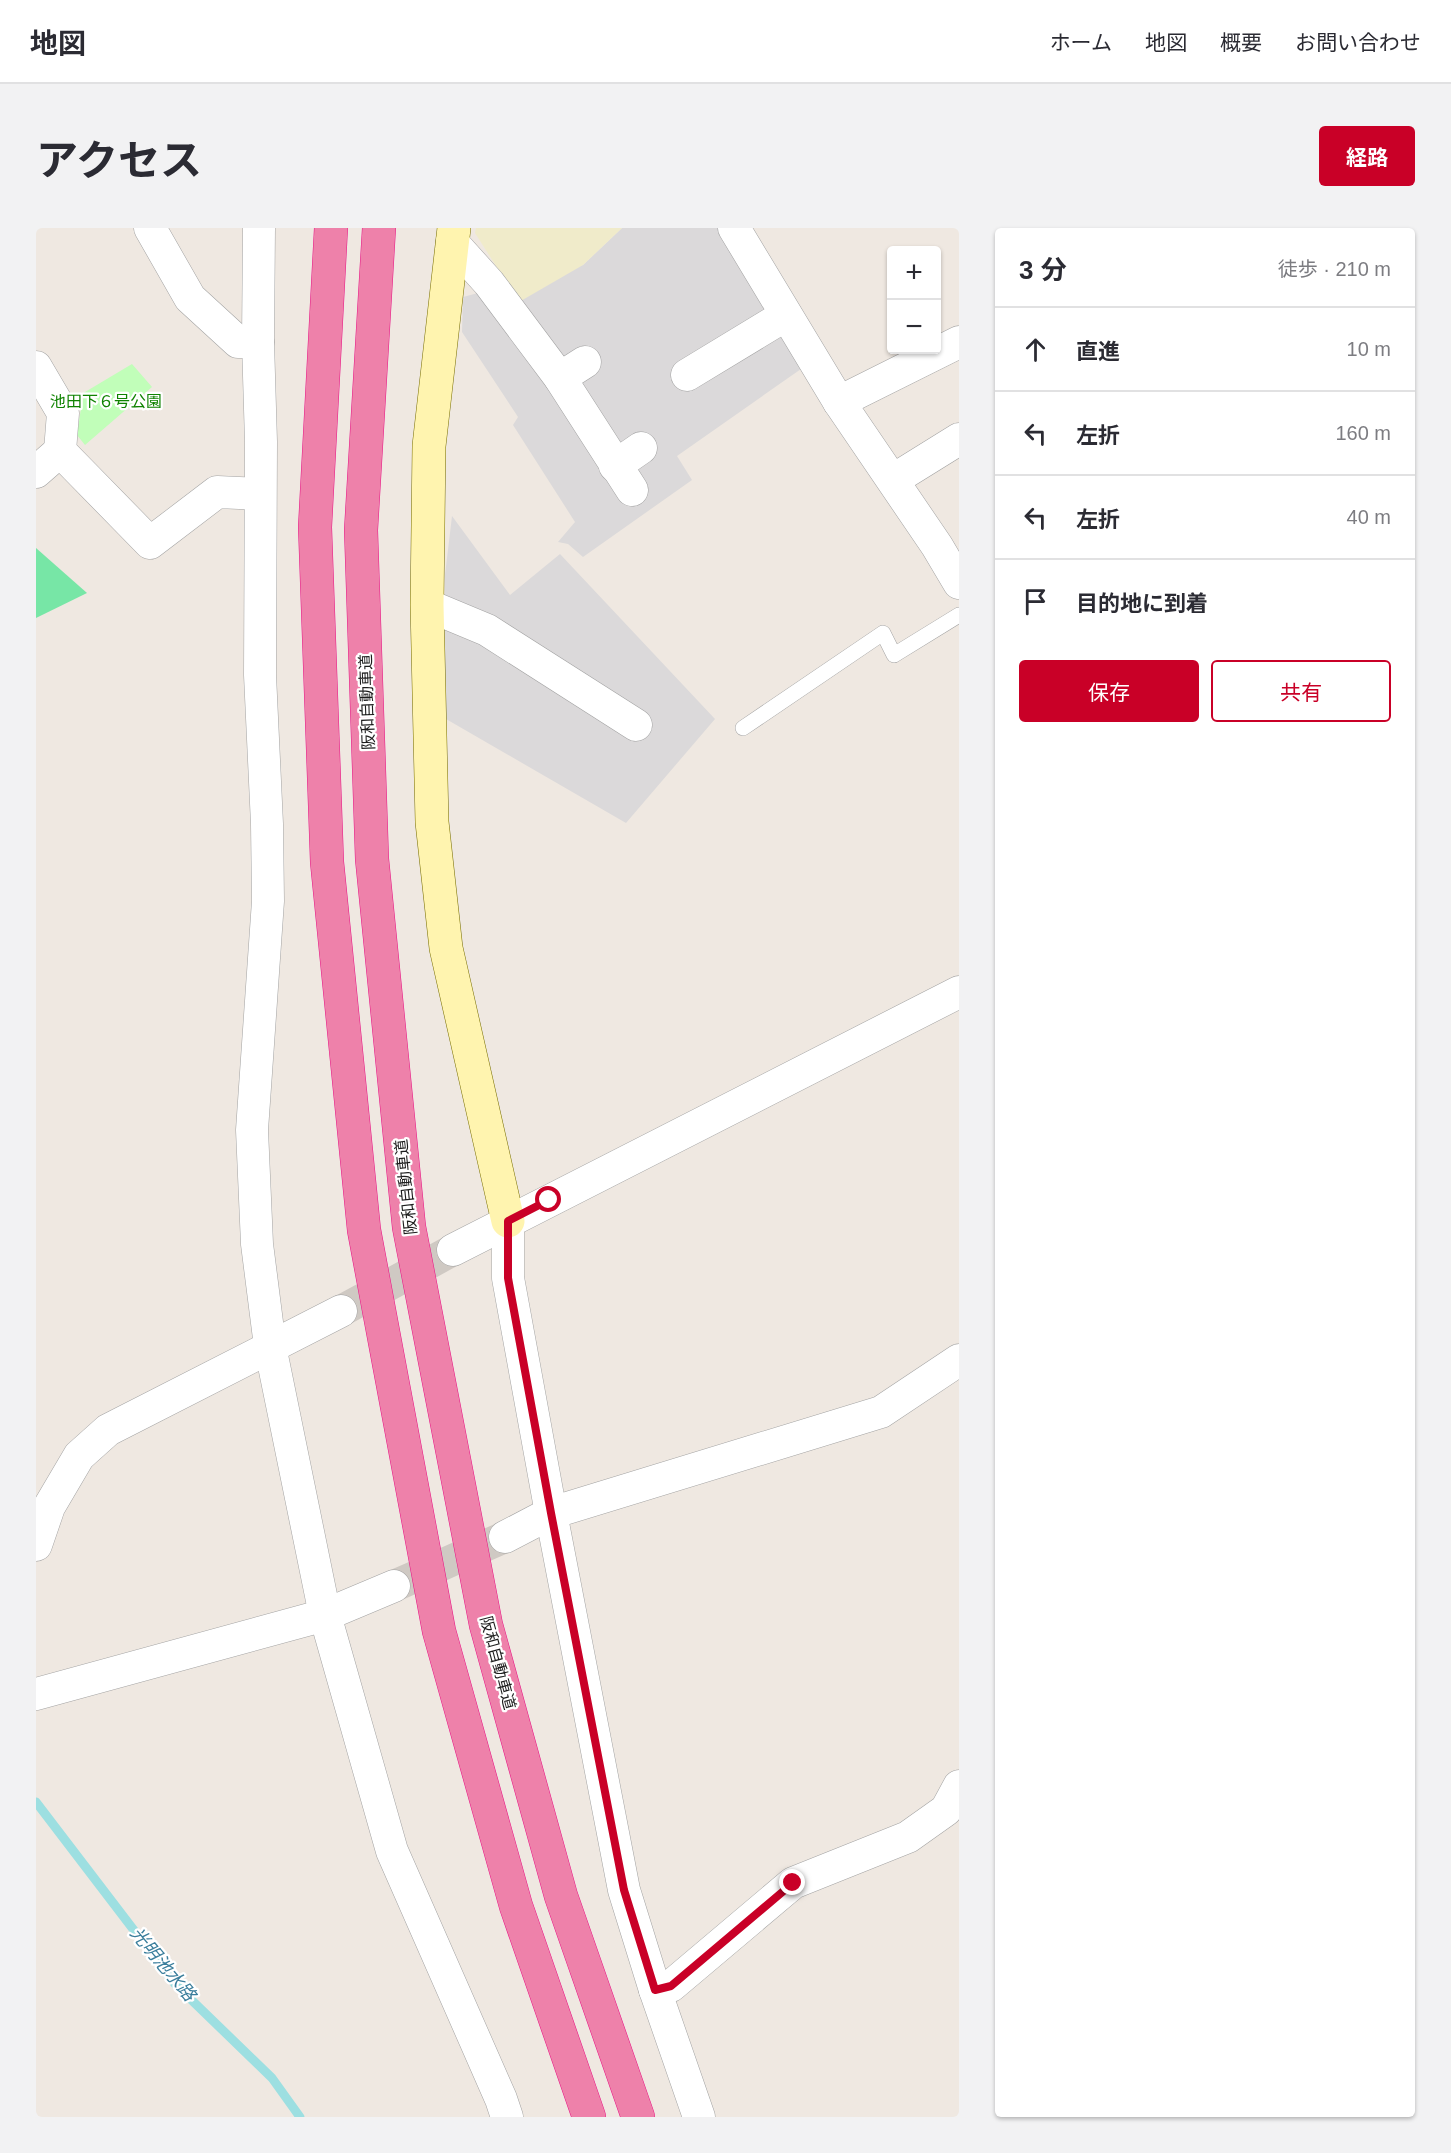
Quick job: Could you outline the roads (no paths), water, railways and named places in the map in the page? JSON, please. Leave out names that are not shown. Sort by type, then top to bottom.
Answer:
[{"type":"highway","points":[[331,228],[315,527],[327,862],[364,1230],[439,1631],[516,1906],[589,2117]]},
{"type":"highway","name":"阪和自動車道","points":[[379,228],[361,542],[372,859],[409,1227],[486,1625],[561,1896],[638,2117]]},
{"type":"street","points":[[150,228],[190,298],[238,342],[258,342]]},
{"type":"street","points":[[259,228],[260,675],[268,902],[252,1130],[257,1244],[270,1346],[325,1615],[392,1851],[507,2117]]},
{"type":"street","points":[[734,228],[839,402],[892,480],[948,539],[959,583]]},
{"type":"street","points":[[453,235],[489,283],[572,370],[624,478],[640,448]]},
{"type":"street","points":[[453,235],[429,446],[426,605],[432,822],[446,948],[508,1221],[508,1278],[624,1890],[655,1990],[699,2117]]},
{"type":"street","points":[[687,375],[786,315]]},
{"type":"street","points":[[839,402],[959,342]]},
{"type":"street","points":[[36,367],[63,413],[60,451],[36,472]]},
{"type":"street","points":[[892,480],[959,439]]},
{"type":"street","points":[[60,451],[150,543],[218,492],[260,494]]},
{"type":"street","points":[[426,605],[487,630],[636,725]]},
{"type":"street","points":[[453,1250],[959,992]]},
{"type":"street","points":[[36,1545],[49,1507],[79,1456],[108,1430],[340,1311]]},
{"type":"street","points":[[505,1537],[551,1513],[881,1412],[959,1360]]},
{"type":"street","points":[[36,1694],[325,1615],[394,1586]]},
{"type":"street","points":[[655,1990],[671,1986],[793,1883],[908,1837],[946,1810],[959,1786]]},
{"type":"lane","points":[[743,728],[883,633],[894,655],[959,615]]},
{"type":"waterway","name":"光明池水路","points":[[36,1802],[175,1984],[272,2078],[300,2117]]},
{"type":"tunnel","points":[[341,1311],[453,1250]]},
{"type":"tunnel","points":[[394,1586],[505,1537]]},
{"type":"park label","name":"池田下６号公園","points":[[106,401]]}]
